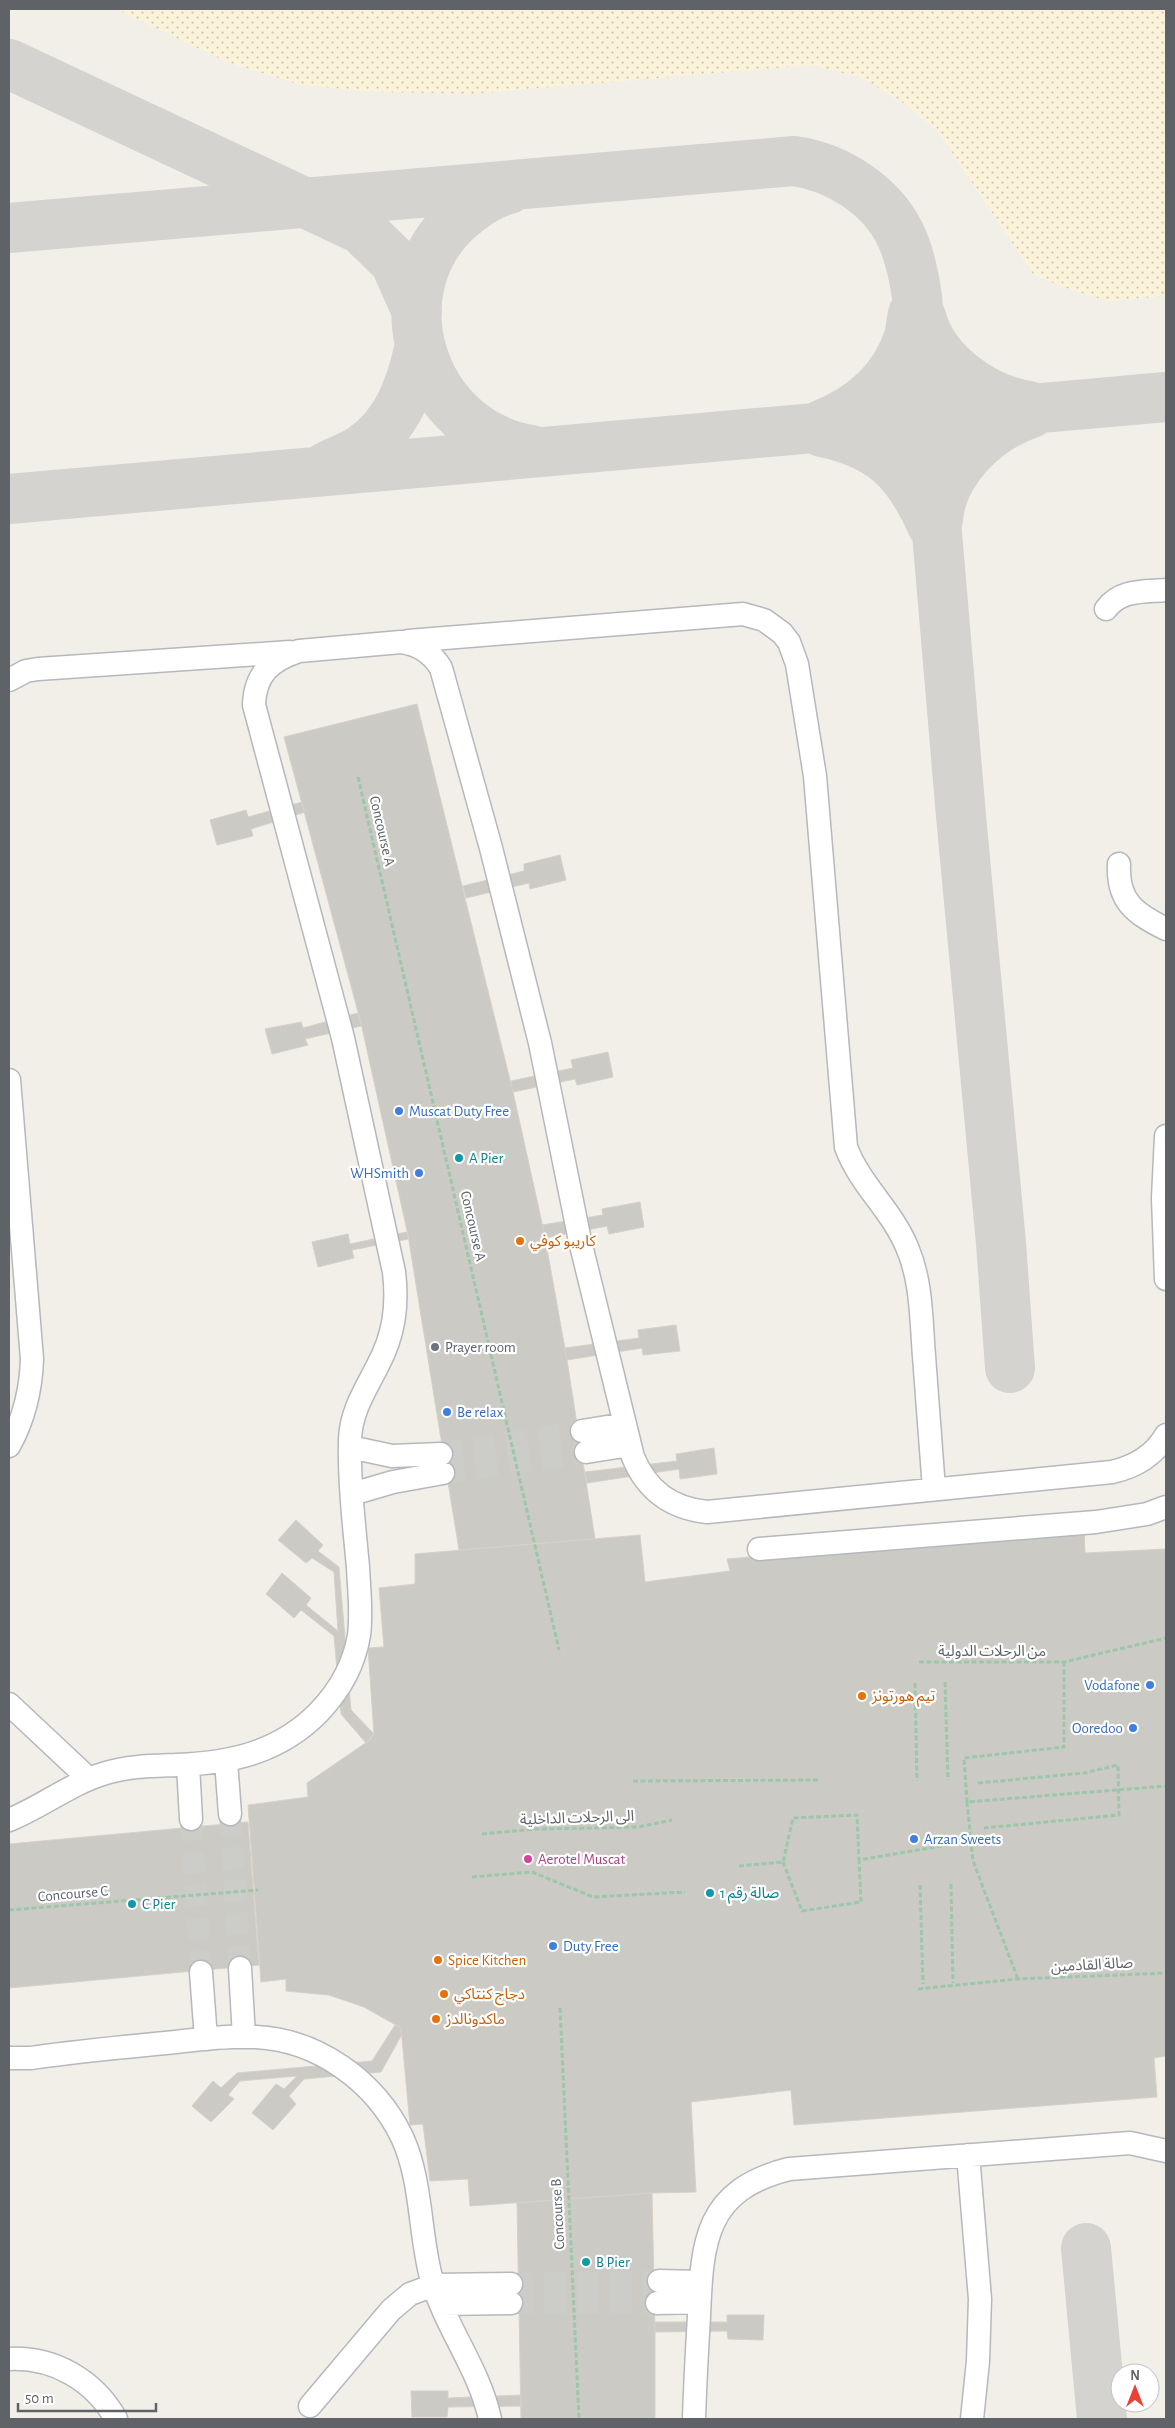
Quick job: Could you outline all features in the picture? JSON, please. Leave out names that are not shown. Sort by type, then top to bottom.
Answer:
[{"type":"street","points":[[1106,609],[1117,597],[1125,594],[1166,590]]},
{"type":"street","points":[[9,680],[26,671],[38,669],[299,651],[742,614],[754,615],[782,633],[789,642],[797,664],[815,776],[846,1147],[859,1175],[888,1210],[899,1230],[907,1247],[919,1284],[934,1489]]},
{"type":"street","points":[[401,642],[411,643],[429,652],[445,677],[491,848],[540,1043],[580,1240],[628,1434],[640,1472],[649,1486],[675,1505],[707,1512],[1112,1472],[1128,1468],[1142,1461],[1155,1450],[1166,1435]]},
{"type":"street","points":[[9,1820],[89,1779],[122,1769],[226,1761],[258,1753],[284,1741],[307,1724],[337,1691],[352,1664],[359,1634],[360,1604],[350,1447],[355,1411],[364,1388],[382,1358],[392,1330],[396,1292],[394,1272],[342,1038],[254,705],[256,686],[265,669],[275,661],[299,651]]},
{"type":"street","points":[[1119,864],[1121,888],[1130,906],[1143,917],[1166,929]]},
{"type":"street","points":[[9,1080],[32,1360],[27,1400],[22,1420],[9,1446]]},
{"type":"street","points":[[1166,1136],[1162,1198],[1166,1279]]},
{"type":"street","points":[[584,1441],[628,1434]]},
{"type":"street","points":[[350,1447],[442,1464],[393,1482],[352,1494]]},
{"type":"street","points":[[759,1549],[1096,1522],[1147,1514],[1166,1507]]},
{"type":"street","points":[[9,1704],[89,1779]]},
{"type":"street","points":[[226,1761],[230,1814]]},
{"type":"street","points":[[188,1765],[191,1819]]},
{"type":"street","points":[[240,1968],[244,2037]]},
{"type":"street","points":[[201,1972],[206,2039]]},
{"type":"street","points":[[9,2058],[31,2058],[206,2039],[244,2037],[276,2039],[314,2050],[348,2071],[379,2101],[391,2118],[409,2156],[415,2177],[425,2252],[438,2295],[477,2377],[490,2419]]},
{"type":"street","points":[[694,2419],[700,2292],[706,2239],[715,2218],[729,2200],[746,2185],[767,2175],[789,2169],[1130,2143],[1166,2150]]},
{"type":"street","points":[[968,2155],[980,2312],[978,2361],[972,2419]]},
{"type":"street","points":[[658,2292],[700,2292]]},
{"type":"street","points":[[310,2406],[395,2306],[410,2294],[511,2293]]},
{"type":"street","points":[[9,2359],[44,2362],[70,2372],[101,2397],[116,2419]]},
{"type":"path","name":"Concourse A","points":[[358,777],[559,1650]]},
{"type":"path","points":[[1018,1980],[973,1861],[964,1758],[1064,1747],[1064,1662],[1166,1638]]},
{"type":"path","name":"من الرحلات الدولية","points":[[919,1662],[1064,1662]]},
{"type":"path","points":[[945,1682],[948,1780]]},
{"type":"path","points":[[915,1683],[917,1781]]},
{"type":"path","points":[[978,1782],[1084,1773],[1118,1765],[1119,1815],[984,1828]]},
{"type":"path","points":[[633,1781],[819,1780]]},
{"type":"path","points":[[967,1802],[1166,1786]]},
{"type":"path","points":[[1118,1789],[1166,1786]]},
{"type":"path","points":[[857,1816],[859,1860],[860,1902],[802,1911],[783,1862],[793,1818],[857,1816]]},
{"type":"path","name":"الى الرحلات الداخلية","points":[[482,1834],[536,1829],[638,1827],[672,1820]]},
{"type":"path","points":[[859,1860],[971,1841]]},
{"type":"path","points":[[739,1866],[783,1862]]},
{"type":"path","points":[[472,1877],[532,1872],[593,1897],[685,1892]]},
{"type":"path","points":[[951,1884],[953,1983]]},
{"type":"path","points":[[920,1885],[923,1984]]},
{"type":"path","name":"Concourse C","points":[[9,1910],[258,1890]]},
{"type":"path","name":"صالة القادمين","points":[[918,1989],[1018,1980],[1166,1973]]},
{"type":"path","name":"Concourse B","points":[[560,2008],[579,2419]]},
{"type":"sand","points":[[116,9],[1166,9],[1166,296],[1107,301],[1063,287],[1033,274],[937,130],[908,106],[862,78],[812,65],[471,94],[376,92],[301,85],[227,62]]},
{"type":"building","name":"A Pier","points":[[417,704],[513,1092],[544,1232],[567,1360],[595,1539],[459,1550],[408,1235],[361,1023],[284,737]]},
{"type":"building","points":[[302,802],[305,812],[251,829],[253,836],[217,845],[210,820],[246,810],[248,817]]},
{"type":"building","points":[[560,855],[566,880],[530,889],[529,883],[466,898],[463,886],[524,871],[524,864]]},
{"type":"building","points":[[358,1013],[361,1026],[305,1039],[308,1045],[272,1054],[265,1029],[301,1022],[303,1028]]},
{"type":"building","points":[[608,1052],[613,1077],[577,1085],[575,1079],[513,1092],[511,1081],[573,1068],[571,1060]]},
{"type":"building","points":[[640,1202],[644,1227],[609,1234],[607,1226],[545,1238],[542,1225],[603,1215],[602,1209]]},
{"type":"building","points":[[407,1232],[408,1239],[352,1250],[354,1258],[318,1267],[312,1242],[348,1234],[350,1244]]},
{"type":"building","points":[[676,1325],[680,1351],[643,1355],[642,1348],[567,1360],[565,1348],[639,1338],[638,1330]]},
{"type":"building","points":[[714,1448],[717,1474],[680,1479],[679,1469],[587,1483],[585,1472],[677,1461],[676,1454]]},
{"type":"building","points":[[296,1520],[323,1545],[318,1551],[339,1567],[351,1710],[374,1734],[366,1743],[341,1714],[334,1636],[301,1610],[294,1618],[266,1594],[282,1573],[311,1598],[306,1605],[338,1631],[334,1572],[312,1558],[306,1563],[278,1540]]},
{"type":"building","name":"صالة رقم 1","points":[[1084,1528],[1085,1553],[1166,1549],[1166,2056],[1154,2058],[1157,2097],[794,2125],[791,2090],[691,2102],[696,2192],[652,2193],[470,2206],[468,2179],[430,2181],[423,2124],[410,2125],[401,2028],[364,2007],[329,1995],[286,1991],[286,1979],[261,1982],[248,1805],[308,1797],[307,1783],[370,1740],[374,1734],[368,1648],[384,1647],[379,1588],[415,1584],[415,1554],[640,1535],[645,1582],[730,1571],[727,1559]]},
{"type":"building","name":"C Pier","points":[[248,1822],[259,1965],[9,1988],[9,1844]]},
{"type":"building","points":[[395,2025],[401,2028],[401,2036],[381,2072],[304,2079],[289,2096],[296,2104],[273,2130],[252,2113],[276,2084],[284,2089],[297,2076],[240,2081],[228,2095],[234,2099],[211,2122],[192,2106],[213,2081],[221,2088],[237,2073],[372,2061]]},
{"type":"building","name":"B Pier","points":[[652,2193],[655,2419],[521,2419],[517,2203]]},
{"type":"building","points":[[727,2315],[764,2315],[763,2340],[728,2339],[727,2331],[655,2332],[655,2322],[727,2322]]},
{"type":"building","points":[[411,2391],[448,2391],[448,2398],[521,2395],[521,2406],[448,2407],[447,2417],[412,2417]]},
{"type":"taxiway","points":[[9,64],[361,229],[395,262],[417,312]]},
{"type":"taxiway","points":[[9,228],[794,161],[826,169],[841,176],[869,195],[881,207],[892,220],[900,234],[911,265],[917,297],[961,816],[1001,1243],[1010,1368]]},
{"type":"taxiway","points":[[509,189],[489,196],[465,213],[434,248],[420,282],[417,318],[423,354],[438,388],[462,416],[493,438],[531,450]]},
{"type":"taxiway","points":[[821,425],[850,411],[886,380],[903,352],[909,337],[913,314]]},
{"type":"taxiway","points":[[921,317],[927,334],[936,349],[948,364],[962,376],[994,396],[1029,406]]},
{"type":"taxiway","points":[[324,468],[362,449],[385,428],[394,416],[408,388],[420,344]]},
{"type":"taxiway","points":[[9,499],[1166,397]]},
{"type":"taxiway","points":[[938,520],[941,502],[947,485],[969,454],[998,429],[1031,413]]},
{"type":"taxiway","points":[[822,432],[861,444],[890,462],[913,489],[932,525]]},
{"type":"taxiway","points":[[1086,2248],[1102,2419]]},
{"type":"tunnel","points":[[441,1454],[582,1431]]},
{"type":"tunnel","points":[[443,1473],[586,1452]]},
{"type":"tunnel","points":[[230,1814],[240,1968]]},
{"type":"tunnel","points":[[191,1819],[201,1972]]},
{"type":"tunnel","points":[[511,2284],[659,2281]]},
{"type":"tunnel","points":[[511,2303],[657,2303]]},
{"type":"place","name":"Muscat Duty Free","points":[[399,1111]]},
{"type":"place","name":"A Pier","points":[[459,1158]]},
{"type":"place","name":"WHSmith","points":[[419,1173]]},
{"type":"place","name":"كاريبو كوفي","points":[[520,1241]]},
{"type":"place","name":"Prayer room","points":[[435,1347]]},
{"type":"place","name":"Be relax","points":[[447,1412]]},
{"type":"place","name":"Vodafone","points":[[1150,1685]]},
{"type":"place","name":"تيم هورتونز","points":[[862,1696]]},
{"type":"place","name":"Ooredoo","points":[[1133,1728]]},
{"type":"place","name":"Arzan Sweets","points":[[914,1839]]},
{"type":"place","name":"Aerotel Muscat","points":[[528,1859]]},
{"type":"place","name":"صالة رقم 1","points":[[710,1893]]},
{"type":"place","name":"C Pier","points":[[132,1904]]},
{"type":"place","name":"Duty Free","points":[[553,1946]]},
{"type":"place","name":"Spice Kitchen","points":[[438,1960]]},
{"type":"place","name":"دجاج كنتاكي","points":[[444,1994]]},
{"type":"place","name":"ماكدونالدز","points":[[436,2019]]},
{"type":"place","name":"B Pier","points":[[586,2262]]}]
